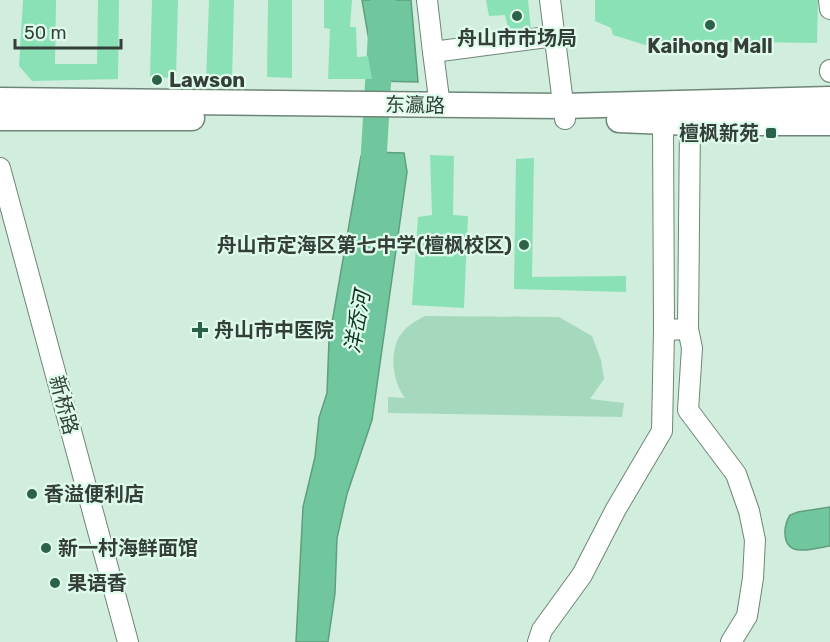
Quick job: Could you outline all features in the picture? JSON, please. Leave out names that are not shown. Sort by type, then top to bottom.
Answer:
[{"type":"main road","name":"东瀛路","points":[[564,113],[830,99]]},
{"type":"main road","name":"东瀛路","points":[[0,100],[355,111]]},
{"type":"main road","name":"东瀛路","points":[[0,118],[430,110],[564,113],[690,123],[830,123]]},
{"type":"street","points":[[427,0],[433,52],[430,110]]},
{"type":"street","points":[[550,0],[564,113]]},
{"type":"street","points":[[830,0],[830,9]]},
{"type":"street","points":[[433,52],[555,36]]},
{"type":"street","points":[[806,99],[830,91]]},
{"type":"street","points":[[662,430],[663,121]]},
{"type":"street","points":[[690,123],[688,329],[692,348],[688,410],[736,474],[749,511],[755,540],[753,578],[747,616],[731,642]]},
{"type":"street","name":"新桥路","points":[[0,168],[128,642]]},
{"type":"street","points":[[664,330],[688,329]]},
{"type":"street","points":[[538,642],[542,630],[582,575],[616,509],[662,430],[688,410]]},
{"type":"shaded area","points":[[425,316],[559,317],[592,336],[601,360],[604,379],[590,399],[624,403],[622,417],[388,413],[388,397],[405,398],[395,376],[393,360],[396,344],[404,330]]},
{"type":"water","points":[[362,0],[411,0],[418,82],[376,81]]},
{"type":"water","points":[[368,152],[404,153],[407,172],[372,420],[347,494],[337,538],[335,593],[328,642],[296,642],[303,507],[315,457],[319,418],[327,393],[329,340],[361,156]]},
{"type":"water","points":[[830,507],[830,546],[804,550],[789,546],[785,531],[790,515]]},
{"type":"building","points":[[23,0],[56,0],[55,64],[97,64],[98,0],[119,0],[118,79],[32,81],[19,66]]},
{"type":"building","points":[[152,0],[178,0],[176,78],[150,77]]},
{"type":"building","points":[[209,0],[234,0],[232,81],[206,81]]},
{"type":"building","points":[[268,0],[292,0],[292,78],[267,77]]},
{"type":"building","points":[[324,0],[352,0],[350,27],[356,27],[357,57],[368,56],[372,79],[328,79],[330,29],[324,28]]},
{"type":"building","name":"舟山市市场局","points":[[486,0],[528,0],[531,30],[509,32],[505,15],[489,16]]},
{"type":"building","name":"Kaihong Mall","points":[[595,0],[818,0],[817,43],[659,41],[658,49],[613,35],[611,28],[595,21]]},
{"type":"building","points":[[430,155],[454,156],[453,215],[468,216],[464,308],[412,305],[418,217],[432,215]]},
{"type":"building","points":[[534,158],[532,277],[626,276],[626,292],[514,289],[516,159]]},
{"type":"waterway","name":"洋岙河","points":[[372,185],[383,0]]},
{"type":"place","name":"舟山市市场局","points":[[517,16]]},
{"type":"place","name":"Kaihong Mall","points":[[710,25]]},
{"type":"place","name":"Lawson","points":[[157,80]]},
{"type":"place","name":"檀枫新苑","points":[[771,133]]},
{"type":"place","name":"舟山市定海区第七中学(檀枫校区)","points":[[524,245]]},
{"type":"place","name":"舟山市中医院","points":[[200,330]]},
{"type":"place","name":"香溢便利店","points":[[32,494]]},
{"type":"place","name":"新一村海鲜面馆","points":[[46,548]]},
{"type":"place","name":"果语香","points":[[55,583]]}]
